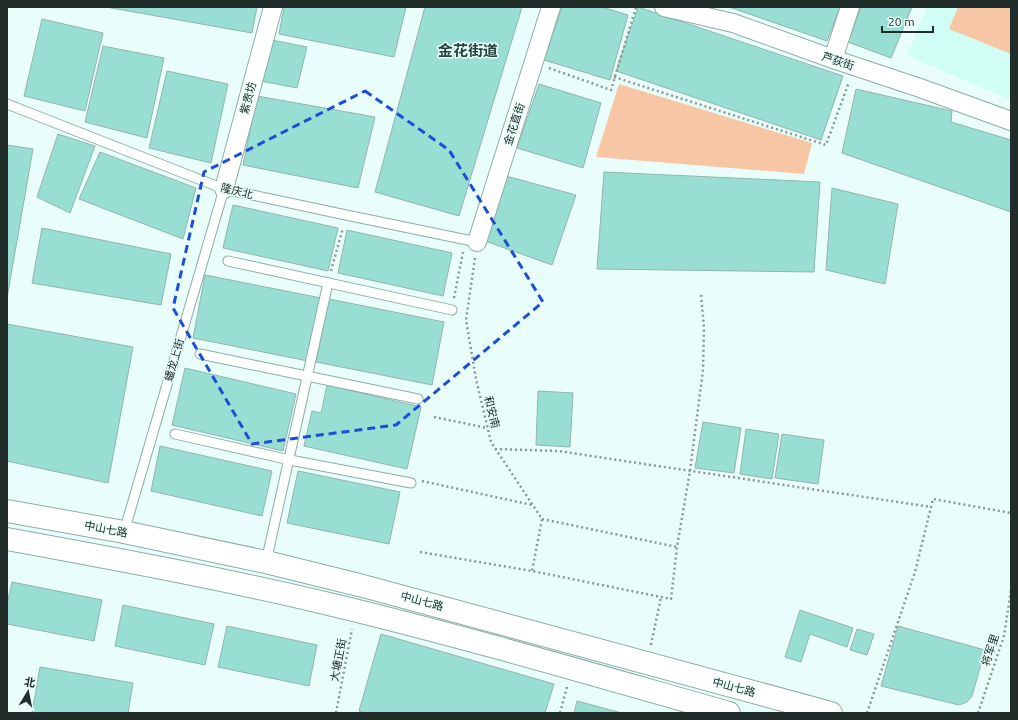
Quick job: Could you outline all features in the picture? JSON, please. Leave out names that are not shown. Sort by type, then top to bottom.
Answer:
[{"type":"main road","name":"中山七路","points":[[7,511],[124,532],[266,562],[378,590],[831,713]]},
{"type":"main road","points":[[7,539],[214,578],[356,611],[729,713]]},
{"type":"street","name":"紫贵坊","points":[[224,189],[273,7]]},
{"type":"street","name":"金花直街","points":[[472,240],[552,7]]},
{"type":"street","name":"芦荻街","points":[[664,7],[733,23],[1011,121]]},
{"type":"street","points":[[833,59],[850,7]]},
{"type":"lane","name":"隆庆北","points":[[7,104],[224,189],[472,240]]},
{"type":"lane","name":"蟠龙上街","points":[[124,532],[224,189]]},
{"type":"lane","points":[[228,261],[452,310]]},
{"type":"lane","points":[[266,562],[290,460],[328,283]]},
{"type":"lane","points":[[200,354],[418,398]]},
{"type":"lane","points":[[175,434],[290,460],[411,483]]},
{"type":"path","points":[[534,63],[611,90],[636,7]]},
{"type":"path","points":[[614,77],[826,145],[854,66]]},
{"type":"path","points":[[328,283],[346,215]]},
{"type":"path","points":[[452,310],[472,240]]},
{"type":"path","name":"和安南","points":[[472,240],[470,284],[466,320],[476,379],[491,442],[542,519]]},
{"type":"path","points":[[420,552],[532,571],[671,599],[677,547],[690,471],[703,370],[704,328],[702,294]]},
{"type":"path","points":[[434,417],[488,428]]},
{"type":"path","points":[[496,449],[558,451],[931,507]]},
{"type":"path","points":[[422,481],[533,505]]},
{"type":"path","points":[[867,713],[915,572],[933,499],[1011,513]]},
{"type":"path","points":[[532,571],[542,519],[677,547]]},
{"type":"path","name":"将军里","points":[[978,713],[1004,636],[1011,590]]},
{"type":"path","points":[[648,663],[661,597]]},
{"type":"path","name":"大塘正街","points":[[336,713],[356,611]]},
{"type":"path","points":[[560,713],[572,669]]},
{"type":"highlighted area","points":[[365,91],[449,150],[543,302],[396,425],[252,444],[173,308],[204,172]]},
{"type":"shaded area","points":[[927,7],[1011,7],[1011,100],[907,56]]},
{"type":"shaded area","points":[[958,7],[1011,7],[1011,54],[949,29]]},
{"type":"shaded area","points":[[619,84],[812,143],[804,174],[596,157]]},
{"type":"building","points":[[106,7],[257,7],[252,33]]},
{"type":"building","points":[[284,7],[406,7],[394,57],[279,34]]},
{"type":"building","points":[[425,7],[522,7],[459,216],[375,192]]},
{"type":"building","points":[[562,7],[602,7],[628,15],[610,80],[544,60]]},
{"type":"building","points":[[638,7],[843,76],[821,140],[616,71]]},
{"type":"building","points":[[729,7],[840,7],[827,41]]},
{"type":"building","points":[[861,7],[912,7],[891,58],[848,42]]},
{"type":"building","points":[[42,19],[103,33],[85,111],[24,96]]},
{"type":"building","points":[[272,40],[307,47],[297,88],[261,81]]},
{"type":"building","points":[[103,46],[164,58],[147,138],[85,122]]},
{"type":"building","points":[[167,71],[228,84],[211,163],[149,148]]},
{"type":"building","points":[[539,84],[601,103],[583,168],[517,148]]},
{"type":"building","points":[[856,89],[952,111],[951,122],[1011,140],[1011,212],[842,153]]},
{"type":"building","points":[[257,96],[375,117],[358,188],[243,165]]},
{"type":"building","points":[[58,134],[95,146],[70,213],[37,197]]},
{"type":"building","points":[[7,145],[33,149],[7,298]]},
{"type":"building","points":[[100,152],[196,188],[183,239],[79,199]]},
{"type":"building","points":[[604,172],[820,182],[814,272],[597,269]]},
{"type":"building","points":[[506,176],[576,195],[552,265],[485,241]]},
{"type":"building","points":[[832,188],[898,204],[885,284],[826,270]]},
{"type":"building","points":[[233,205],[338,228],[328,271],[223,248]]},
{"type":"building","points":[[42,228],[171,254],[161,305],[32,283]]},
{"type":"building","points":[[347,230],[452,253],[443,296],[338,273]]},
{"type":"building","points":[[205,275],[321,298],[308,361],[193,338]]},
{"type":"building","points":[[329,299],[444,322],[432,385],[316,362]]},
{"type":"building","points":[[7,324],[133,347],[108,483],[7,461]]},
{"type":"building","points":[[185,368],[296,394],[283,451],[172,425]]},
{"type":"building","points":[[327,385],[421,407],[407,469],[304,446],[312,411],[321,413]]},
{"type":"building","points":[[538,391],[573,393],[570,447],[536,445]]},
{"type":"building","points":[[703,422],[741,428],[734,473],[695,468]]},
{"type":"building","points":[[746,429],[779,434],[772,479],[740,474]]},
{"type":"building","points":[[782,434],[824,440],[818,484],[775,478]]},
{"type":"building","points":[[160,446],[272,471],[262,516],[151,491]]},
{"type":"building","points":[[298,471],[400,492],[389,544],[287,523]]},
{"type":"building","points":[[12,582],[102,600],[94,641],[7,624],[7,604]]},
{"type":"building","points":[[123,605],[214,624],[205,665],[115,646]]},
{"type":"building","points":[[800,610],[853,628],[847,647],[810,634],[801,662],[785,657]]},
{"type":"building","points":[[227,626],[317,645],[309,686],[218,667]]},
{"type":"building","points":[[898,626],[985,650],[972,696],[967,702],[959,705],[881,686]]},
{"type":"building","points":[[857,629],[874,634],[867,655],[850,650]]},
{"type":"building","points":[[381,634],[554,684],[545,713],[366,713],[359,711]]},
{"type":"building","points":[[40,667],[133,683],[128,713],[32,713]]},
{"type":"building","points":[[577,701],[622,713],[574,713]]},
{"type":"district","name":"金花街道","points":[[468,51]]}]
